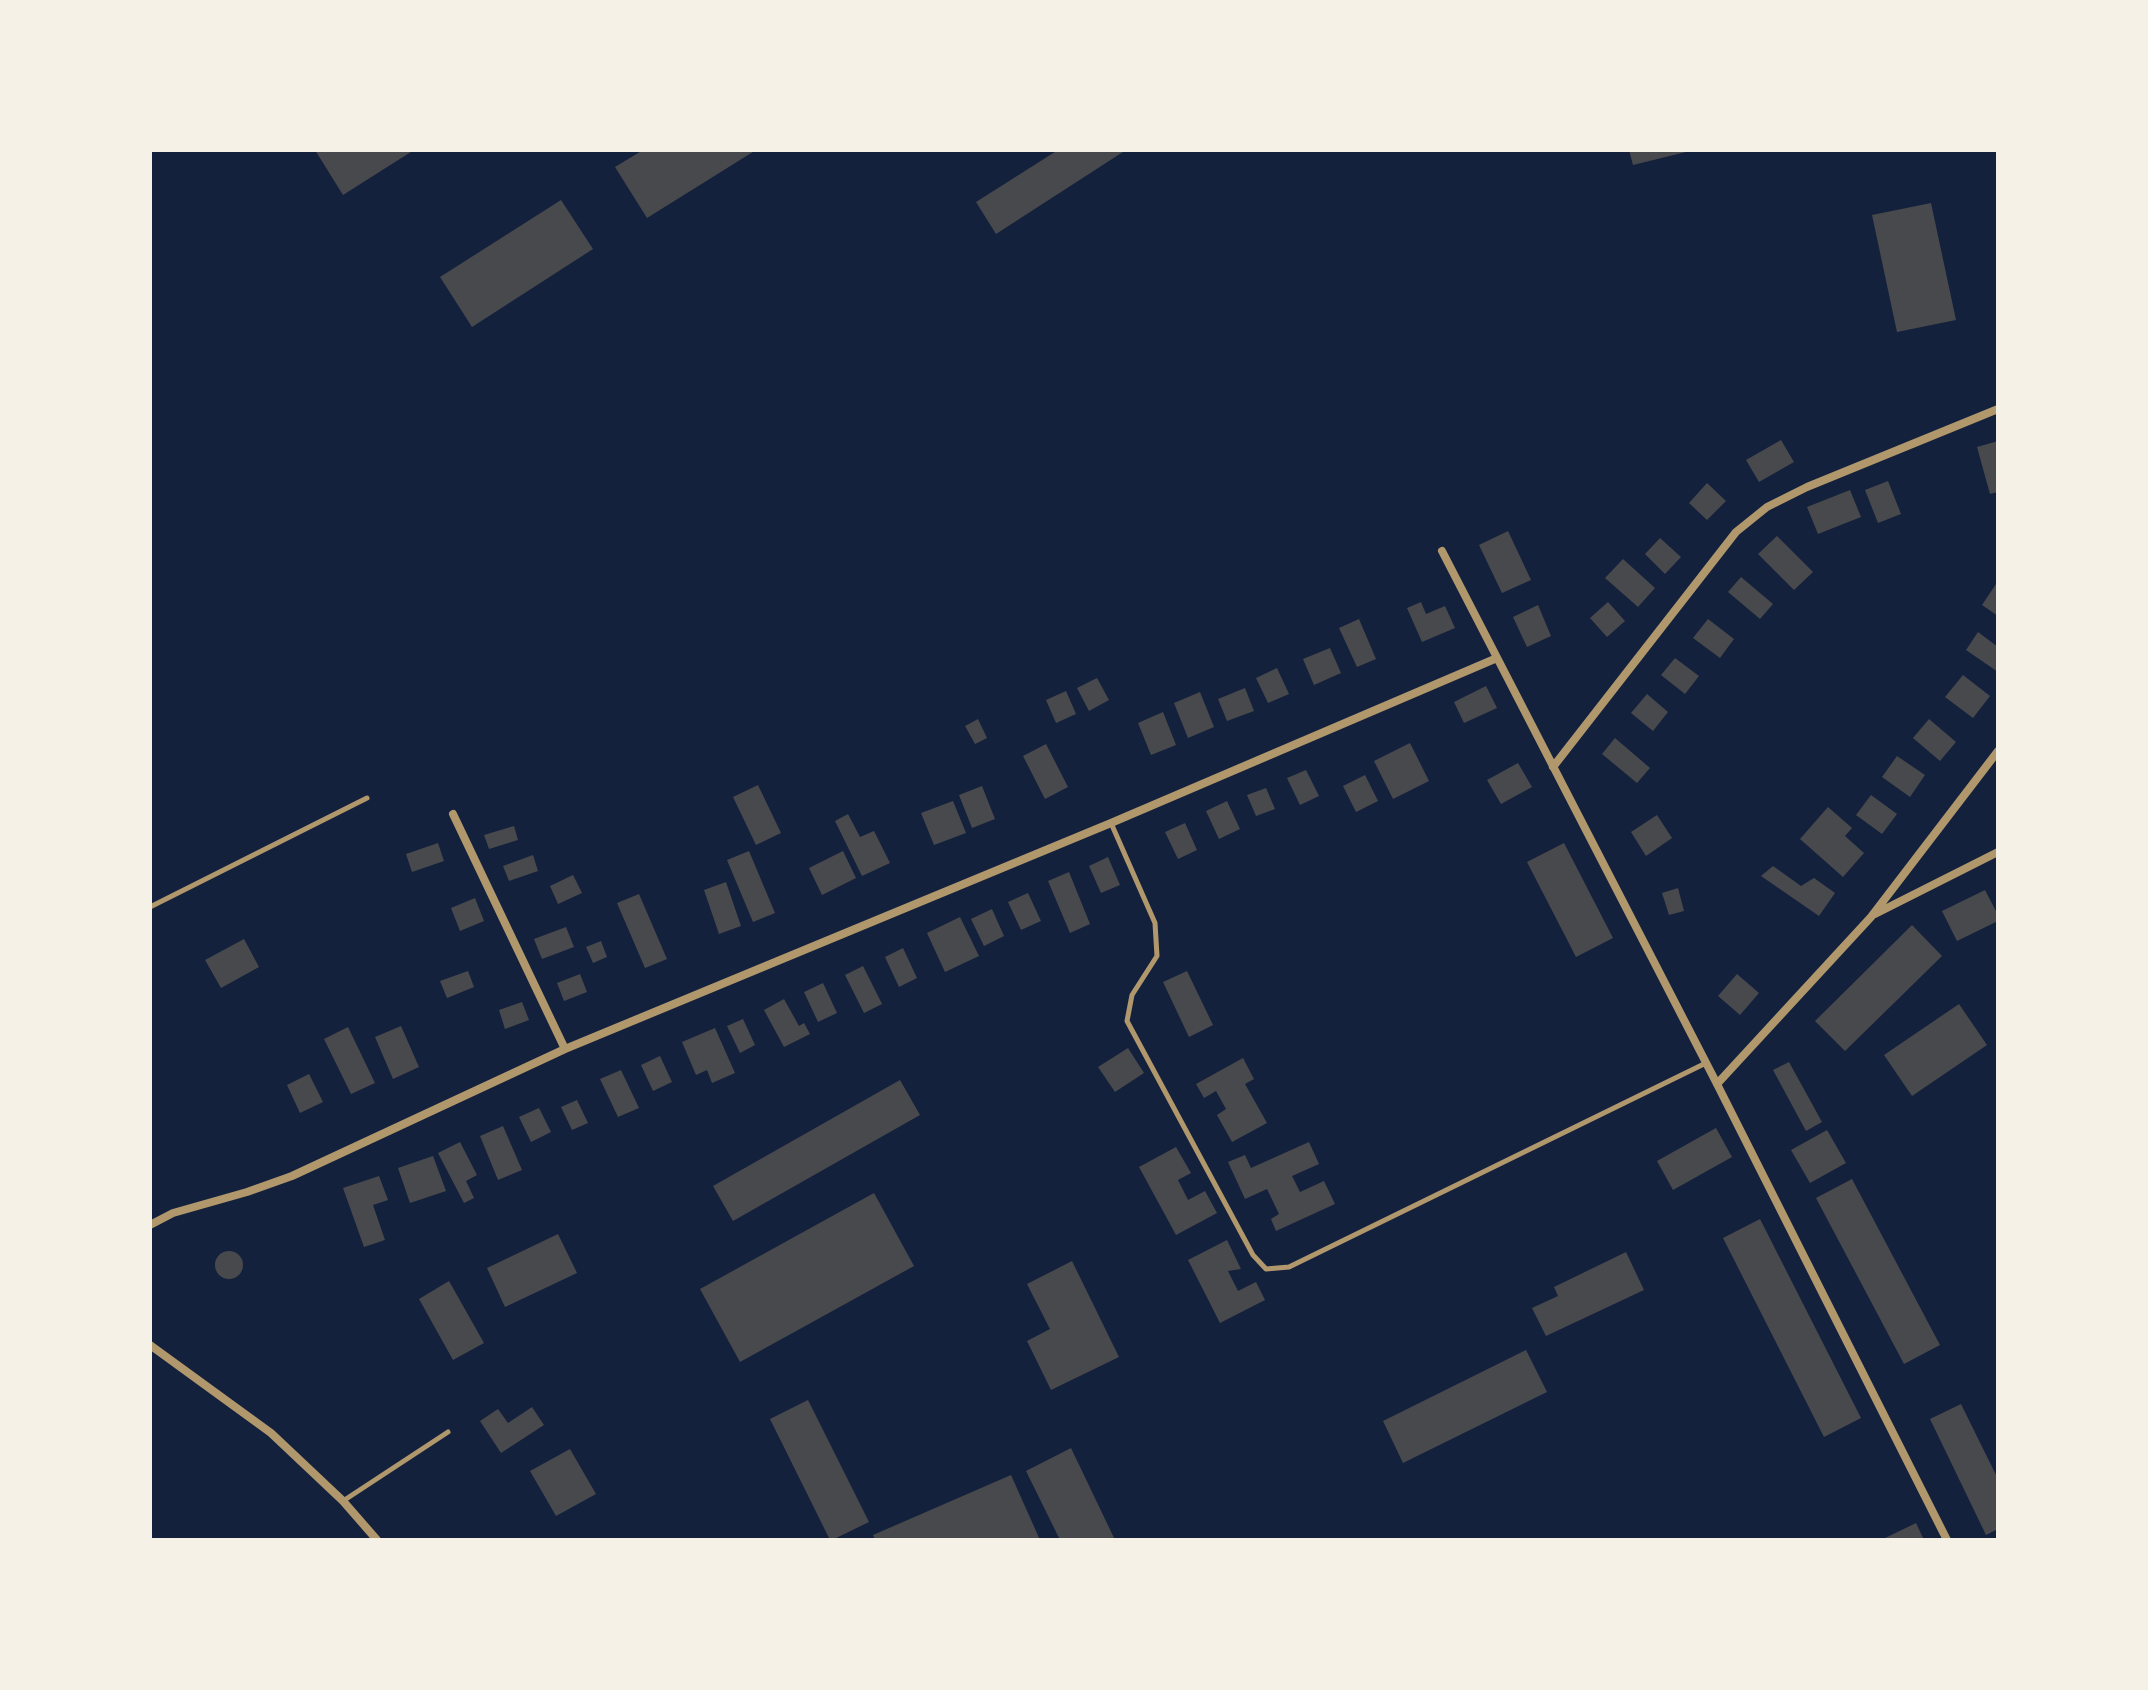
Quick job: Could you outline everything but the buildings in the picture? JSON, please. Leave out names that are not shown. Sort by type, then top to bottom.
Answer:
[{"type":"street","points":[[1553,767],[1736,532],[1767,507],[1807,487],[1998,409]]},
{"type":"street","points":[[1442,551],[1717,1084],[1947,1540]]},
{"type":"street","points":[[150,1225],[173,1213],[292,1176],[565,1049],[1111,823],[1497,658]]},
{"type":"street","points":[[1717,1084],[1871,917],[1998,751]]},
{"type":"street","points":[[453,814],[565,1049]]},
{"type":"street","points":[[1871,917],[1998,852]]},
{"type":"street","points":[[150,1345],[271,1433],[343,1501],[377,1540]]},
{"type":"lane","points":[[150,907],[367,798]]},
{"type":"lane","points":[[1111,823],[1155,923],[1157,956],[1132,995],[1127,1021],[1253,1255],[1266,1269],[1289,1267],[1706,1063]]},
{"type":"lane","points":[[343,1501],[448,1432]]}]
